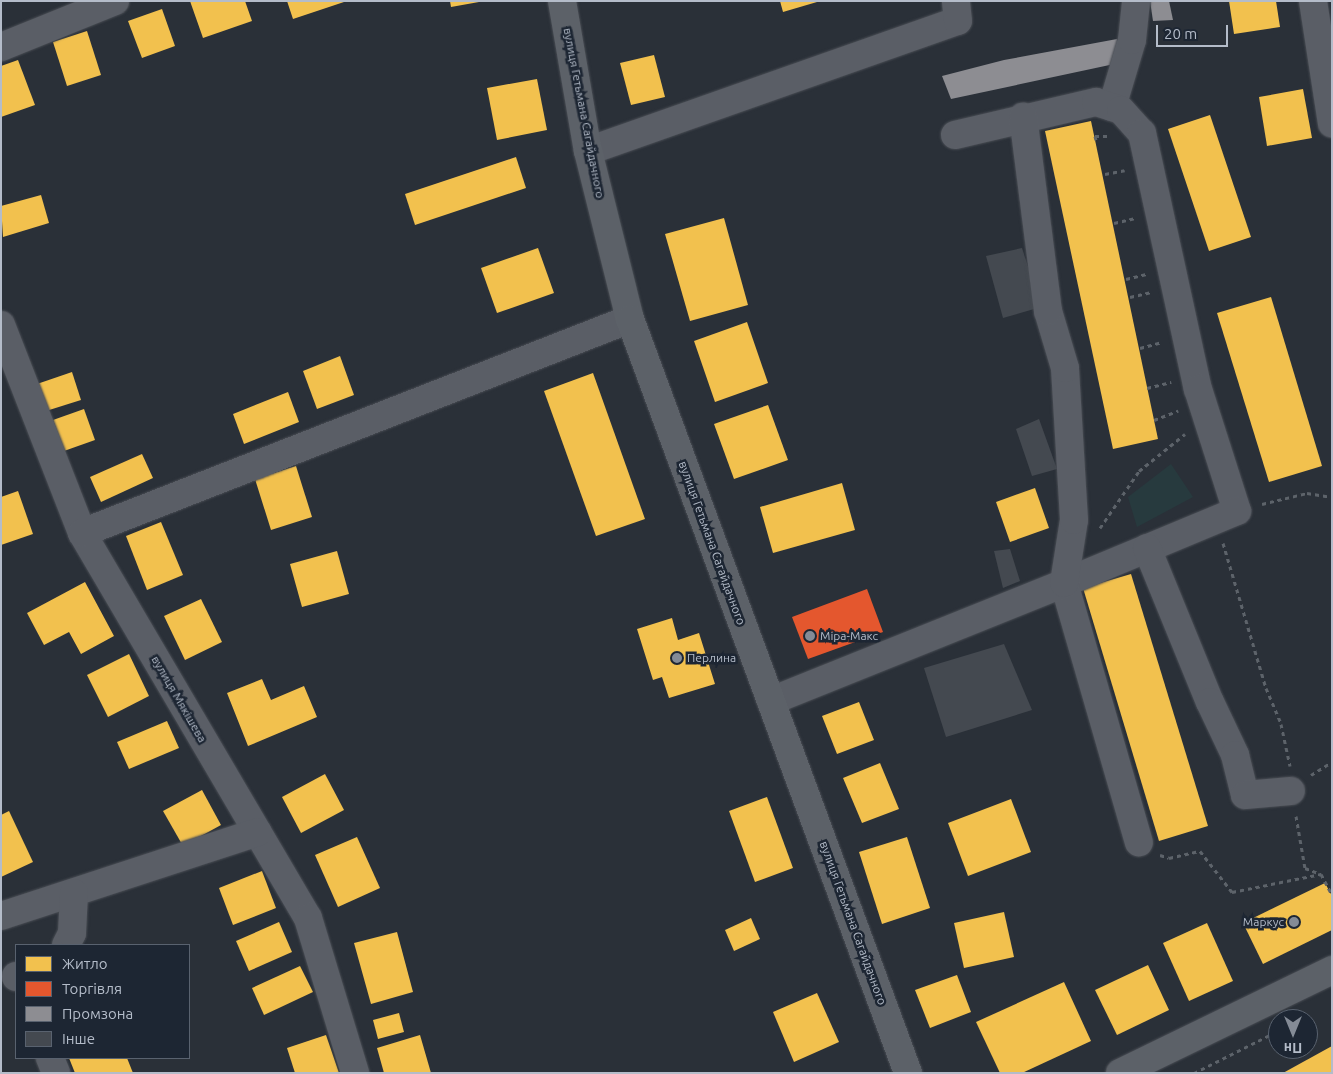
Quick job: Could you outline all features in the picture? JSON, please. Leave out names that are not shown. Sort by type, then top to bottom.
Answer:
[{"type":"main road","name":"вулиця Гетьмана Сагайдачного","points":[[562,1],[588,150],[630,319],[908,1073]]},
{"type":"main road","points":[[1120,1073],[1332,970]]},
{"type":"street","points":[[1,47],[115,1]]},
{"type":"street","points":[[588,150],[958,21],[956,1]]},
{"type":"street","points":[[1112,107],[1132,40],[1136,1]]},
{"type":"street","points":[[1313,1],[1332,124]]},
{"type":"street","points":[[770,701],[1237,511],[1198,389],[1142,133],[1121,110],[1096,102],[1023,117],[955,135]]},
{"type":"street","points":[[1023,117],[1048,311],[1065,368],[1074,520],[1064,583],[1139,842]]},
{"type":"street","points":[[82,533],[630,319]]},
{"type":"street","name":"вулиця Мякішева","points":[[1,325],[82,533],[308,918],[355,1073]]},
{"type":"street","points":[[1147,548],[1210,702],[1235,754],[1246,795],[1290,791]]},
{"type":"street","points":[[1,916],[258,832]]},
{"type":"street","points":[[66,944],[75,912],[74,892]]},
{"type":"street","points":[[50,1059],[56,1073]]},
{"type":"path","points":[[1105,174],[1135,168]]},
{"type":"path","points":[[1114,223],[1138,218]]},
{"type":"path","points":[[1126,279],[1151,273]]},
{"type":"path","points":[[1130,297],[1155,291]]},
{"type":"path","points":[[1140,348],[1166,340]]},
{"type":"path","points":[[1147,388],[1176,380]]},
{"type":"path","points":[[1154,420],[1181,409]]},
{"type":"path","points":[[1237,511],[1307,493],[1332,497]]},
{"type":"path","points":[[1208,523],[1228,549],[1242,610],[1281,724],[1290,763],[1290,791],[1305,868],[1321,874],[1332,895]]},
{"type":"path","points":[[1290,791],[1332,762]]},
{"type":"path","points":[[1139,842],[1157,854],[1170,858],[1200,851],[1232,892],[1321,874]]},
{"type":"path","points":[[1194,1073],[1268,1036]]},
{"type":"green space","points":[[1171,464],[1193,497],[1137,527],[1128,497]]},
{"type":"building: Житло","points":[[190,1],[245,1],[252,21],[203,38]]},
{"type":"building: Житло","points":[[287,1],[344,1],[344,2],[293,19]]},
{"type":"building: Житло","points":[[450,1],[479,1],[479,2],[451,7]]},
{"type":"building: Житло","points":[[780,1],[817,1],[817,2],[783,12]]},
{"type":"building: Житло","points":[[1229,1],[1276,1],[1280,27],[1234,34]]},
{"type":"building: Житло","points":[[162,9],[175,46],[142,58],[128,21]]},
{"type":"building: Житло","points":[[87,31],[101,75],[67,86],[53,42]]},
{"type":"building: Житло","points":[[654,55],[665,97],[631,105],[620,63]]},
{"type":"building: Житло","points":[[18,60],[35,105],[1,117],[1,66]]},
{"type":"building: Житло","points":[[537,79],[547,130],[497,140],[487,88]]},
{"type":"building: Житло","points":[[1303,89],[1312,138],[1267,146],[1259,97]]},
{"type":"building: Житло","points":[[1210,115],[1251,237],[1209,251],[1168,129]]},
{"type":"building: Житло","points":[[1091,121],[1158,439],[1113,449],[1045,131]]},
{"type":"building: Житло","points":[[516,157],[526,188],[415,225],[405,194]]},
{"type":"building: Житло","points":[[41,195],[49,223],[3,237],[1,206]]},
{"type":"building: Житло","points":[[724,218],[748,305],[690,321],[665,234]]},
{"type":"building: Житло","points":[[538,248],[554,293],[497,313],[481,268]]},
{"type":"building: Житло","points":[[1271,297],[1322,466],[1269,482],[1217,313]]},
{"type":"building: Житло","points":[[747,322],[768,383],[715,402],[694,341]]},
{"type":"building: Житло","points":[[340,356],[354,395],[317,409],[303,371]]},
{"type":"building: Житло","points":[[72,372],[81,400],[46,411],[37,384]]},
{"type":"building: Житло","points":[[593,373],[645,519],[596,536],[544,391]]},
{"type":"building: Житло","points":[[288,392],[299,422],[244,444],[233,414]]},
{"type":"building: Житло","points":[[768,405],[788,460],[734,479],[714,424]]},
{"type":"building: Житло","points":[[84,409],[95,440],[64,451],[53,420]]},
{"type":"building: Житло","points":[[142,454],[153,478],[101,502],[90,477]]},
{"type":"building: Житло","points":[[296,466],[312,517],[271,530],[255,479]]},
{"type":"building: Житло","points":[[842,483],[855,530],[773,553],[760,507]]},
{"type":"building: Житло","points":[[1035,488],[1049,528],[1010,542],[996,502]]},
{"type":"building: Житло","points":[[18,491],[33,534],[1,545],[1,497]]},
{"type":"building: Житло","points":[[161,522],[183,575],[147,590],[126,536]]},
{"type":"building: Житло","points":[[337,551],[349,594],[302,607],[290,564]]},
{"type":"building: Житло","points":[[1131,574],[1208,826],[1159,841],[1083,588]]},
{"type":"building: Житло","points":[[85,582],[114,636],[81,654],[69,632],[44,645],[27,613]]},
{"type":"building: Житло","points":[[201,599],[222,642],[185,660],[164,616]]},
{"type":"building: Житло","name":"Перлина","points":[[672,618],[678,640],[699,633],[715,684],[669,698],[662,677],[653,680],[637,629]]},
{"type":"building: Житло","points":[[129,654],[149,696],[108,717],[87,675]]},
{"type":"building: Житло","points":[[262,679],[271,700],[304,686],[317,717],[248,746],[227,693]]},
{"type":"building: Житло","points":[[859,702],[874,740],[837,754],[822,716]]},
{"type":"building: Житло","points":[[167,721],[179,748],[129,769],[117,742]]},
{"type":"building: Житло","points":[[880,763],[899,809],[862,823],[843,778]]},
{"type":"building: Житло","points":[[325,774],[344,810],[301,833],[282,797]]},
{"type":"building: Житло","points":[[202,790],[221,825],[183,846],[163,811]]},
{"type":"building: Житло","points":[[767,797],[793,868],[755,882],[729,811]]},
{"type":"building: Житло","points":[[1011,799],[1031,852],[968,876],[948,823]]},
{"type":"building: Житло","points":[[9,811],[33,862],[1,877],[1,815]]},
{"type":"building: Житло","points":[[357,837],[380,888],[338,907],[315,855]]},
{"type":"building: Житло","points":[[907,837],[930,908],[882,924],[859,852]]},
{"type":"building: Житло","points":[[262,871],[276,908],[233,925],[219,888]]},
{"type":"building: Житло","points":[[1325,883],[1332,896],[1332,930],[1263,964],[1243,923]]},
{"type":"building: Житло","points":[[1004,912],[1014,957],[964,968],[954,923]]},
{"type":"building: Житло","points":[[751,918],[760,939],[734,951],[725,930]]},
{"type":"building: Житло","points":[[279,922],[292,952],[249,971],[236,941]]},
{"type":"building: Житло","points":[[1207,923],[1233,981],[1189,1001],[1163,943]]},
{"type":"building: Житло","points":[[397,932],[413,992],[371,1004],[354,943]]},
{"type":"building: Житло","points":[[1148,965],[1169,1010],[1117,1035],[1095,990]]},
{"type":"building: Житло","points":[[300,966],[313,992],[264,1015],[252,988]]},
{"type":"building: Житло","points":[[957,975],[971,1012],[930,1028],[915,990]]},
{"type":"building: Житло","points":[[1064,982],[1091,1041],[1022,1073],[1000,1073],[976,1022]]},
{"type":"building: Житло","points":[[817,993],[839,1042],[794,1062],[773,1012]]},
{"type":"building: Житло","points":[[399,1013],[404,1032],[378,1039],[373,1020]]},
{"type":"building: Житло","points":[[326,1035],[339,1073],[295,1073],[287,1048]]},
{"type":"building: Житло","points":[[420,1035],[431,1073],[384,1073],[377,1048]]},
{"type":"building: Житло","points":[[1332,1046],[1332,1073],[1283,1073],[1308,1059],[1318,1059],[1318,1054]]},
{"type":"building: Житло","points":[[69,1059],[127,1059],[133,1073],[75,1073]]},
{"type":"building: Торгівля","points":[[867,589],[883,632],[808,659],[792,617]]},
{"type":"building: Промзона","points":[[1150,1],[1169,1],[1173,20],[1153,21]]},
{"type":"building: Промзона","points":[[1117,39],[1119,63],[951,99],[942,76],[1004,60]]},
{"type":"building: Інше","points":[[1022,248],[1041,307],[1003,318],[986,256]]},
{"type":"building: Інше","points":[[1039,419],[1057,469],[1032,476],[1016,429]]},
{"type":"building: Інше","points":[[1010,549],[1020,581],[1003,588],[994,551]]},
{"type":"building: Інше","points":[[1004,644],[1032,710],[946,737],[924,668]]},
{"type":"place","name":"Міра-Макс","points":[[810,636]]},
{"type":"place","name":"Перлина","points":[[677,658]]},
{"type":"place","name":"Маркус","points":[[1294,922]]}]
